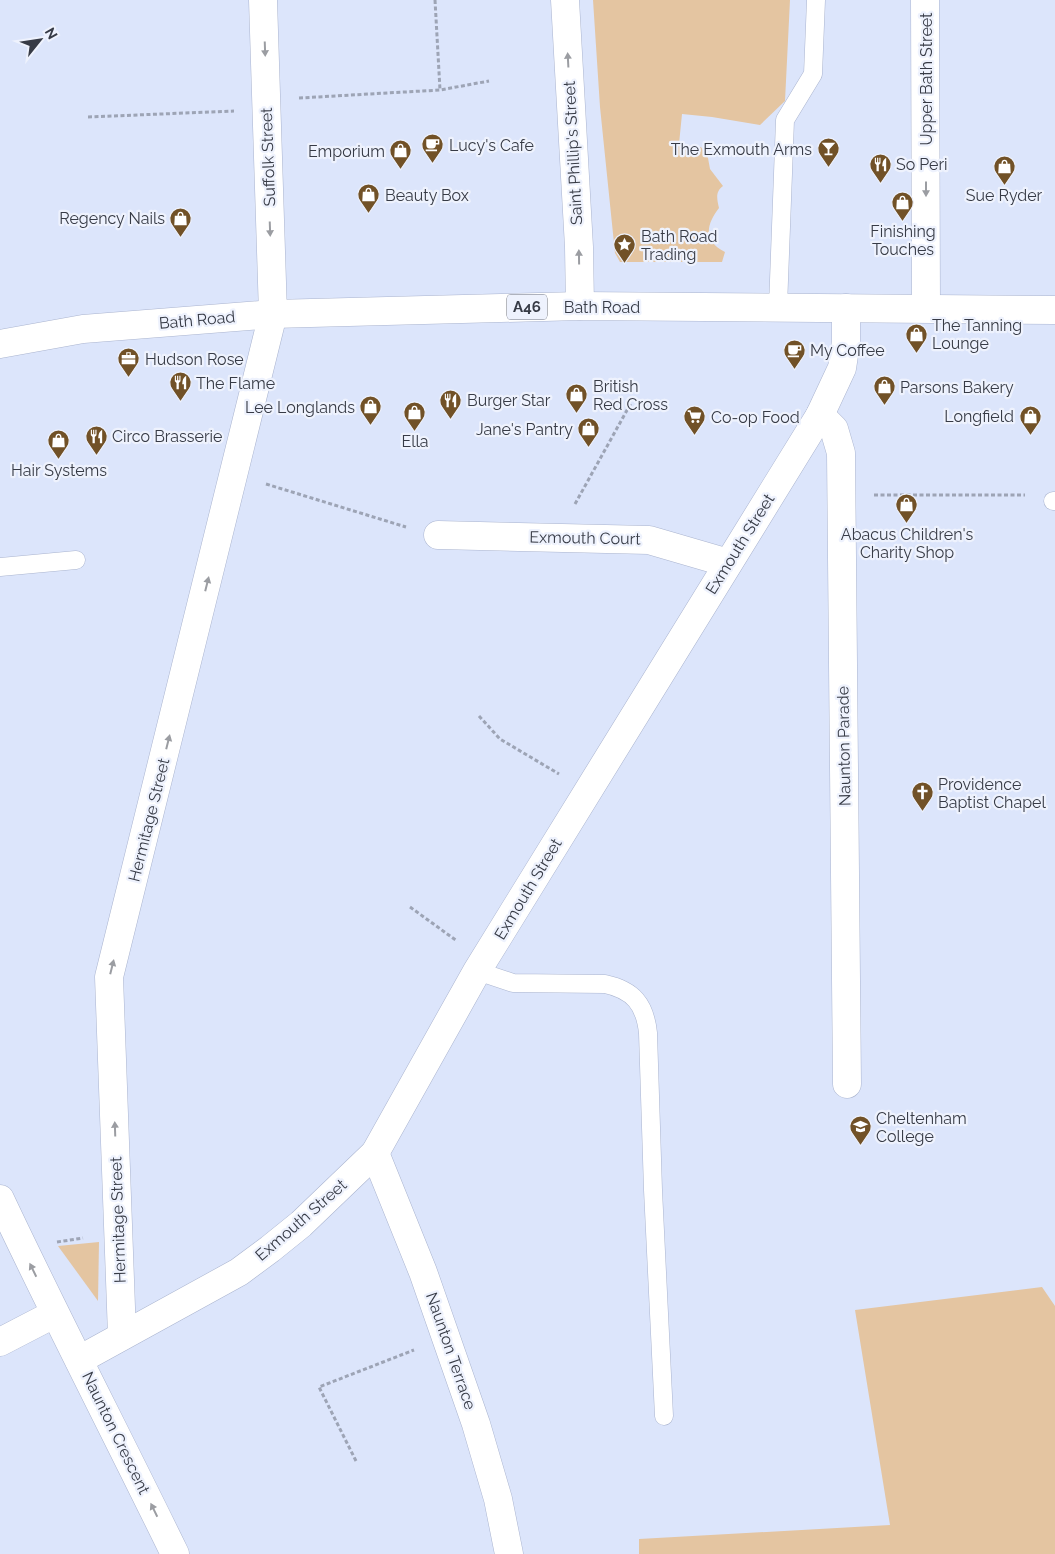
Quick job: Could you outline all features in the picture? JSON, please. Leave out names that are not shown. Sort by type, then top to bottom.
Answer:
[{"type":"street","name":"Suffolk Street","points":[[263,0],[273,314]]},
{"type":"street","name":"Saint Phillip's Street","points":[[565,0],[579,247],[580,306]]},
{"type":"street","name":"Upper Bath Street","points":[[926,0],[926,308]]},
{"type":"street","name":"Bath Road","points":[[0,344],[83,329],[273,314],[580,306],[1055,310]]},
{"type":"street","name":"Exmouth Street","points":[[79,1360],[239,1272],[300,1224],[376,1153],[480,966],[820,415],[842,368],[846,342],[846,308]]},
{"type":"street","name":"Hermitage Street","points":[[122,1335],[110,977],[273,314]]},
{"type":"street","name":"Naunton Parade","points":[[820,415],[834,429],[841,452],[847,1084]]},
{"type":"street","name":"Exmouth Court","points":[[438,535],[648,540],[728,564]]},
{"type":"street","name":"Naunton Terrace","points":[[376,1153],[430,1290],[476,1424],[498,1499],[509,1554]]},
{"type":"street","name":"Naunton Crescent","points":[[0,1198],[54,1314],[79,1360],[175,1554]]},
{"type":"street","points":[[0,1342],[54,1314]]},
{"type":"lane","points":[[778,307],[786,120],[812,74],[816,0]]},
{"type":"lane","points":[[0,567],[76,560]]},
{"type":"lane","points":[[480,966],[513,983],[605,984],[627,991],[636,999],[647,1020],[664,1416]]},
{"type":"path","points":[[435,0],[440,90]]},
{"type":"path","points":[[88,117],[266,105],[440,90],[490,81]]},
{"type":"path","points":[[556,538],[631,403]]},
{"type":"path","points":[[234,474],[407,528]]},
{"type":"path","points":[[871,496],[1049,495],[1054,501]]},
{"type":"path","points":[[479,716],[500,740],[587,791]]},
{"type":"path","points":[[410,907],[480,966]]},
{"type":"path","points":[[22,1246],[119,1233]]},
{"type":"path","points":[[356,1461],[319,1387],[420,1348]]},
{"type":"shaded area","points":[[593,0],[790,0],[785,101],[760,125],[682,114],[679,144],[701,147],[708,158],[710,169],[723,186],[718,193],[719,208],[709,226],[710,238],[713,243],[725,252],[722,262],[620,262],[615,253],[600,107]]},
{"type":"shaded area","points":[[99,1242],[98,1301],[58,1246]]},
{"type":"shaded area","points":[[1042,1287],[1055,1306],[1055,1554],[639,1554],[639,1539],[890,1525],[855,1310]]},
{"type":"place","name":"Lucy's Cafe","points":[[433,164]]},
{"type":"place","name":"The Exmouth Arms","points":[[828,168]]},
{"type":"place","name":"Emporium","points":[[401,170]]},
{"type":"place","name":"So Peri","points":[[880,183]]},
{"type":"place","name":"Sue Ryder","points":[[1004,185]]},
{"type":"place","name":"Beauty Box","points":[[369,214]]},
{"type":"place","name":"Finishing Touches","points":[[903,221]]},
{"type":"place","name":"Regency Nails","points":[[181,237]]},
{"type":"place","name":"Bath Road Trading","points":[[625,264]]},
{"type":"place","name":"The Tanning Lounge","points":[[916,353]]},
{"type":"place","name":"My Coffee","points":[[794,369]]},
{"type":"place","name":"Hudson Rose","points":[[129,378]]},
{"type":"place","name":"The Flame","points":[[180,402]]},
{"type":"place","name":"Parsons Bakery","points":[[884,406]]},
{"type":"place","name":"British Red Cross","points":[[577,414]]},
{"type":"place","name":"Burger Star","points":[[451,419]]},
{"type":"place","name":"Lee Longlands","points":[[371,426]]},
{"type":"place","name":"Ella","points":[[415,431]]},
{"type":"place","name":"Longfield","points":[[1030,435]]},
{"type":"place","name":"Co-op Food","points":[[695,436]]},
{"type":"place","name":"Jane's Pantry","points":[[589,448]]},
{"type":"place","name":"Circo Brasserie","points":[[96,455]]},
{"type":"place","name":"Hair Systems","points":[[59,460]]},
{"type":"place","name":"Abacus Children's Charity Shop","points":[[907,524]]},
{"type":"place","name":"Providence Baptist Chapel","points":[[922,812]]},
{"type":"place","name":"Cheltenham College","points":[[860,1146]]}]
